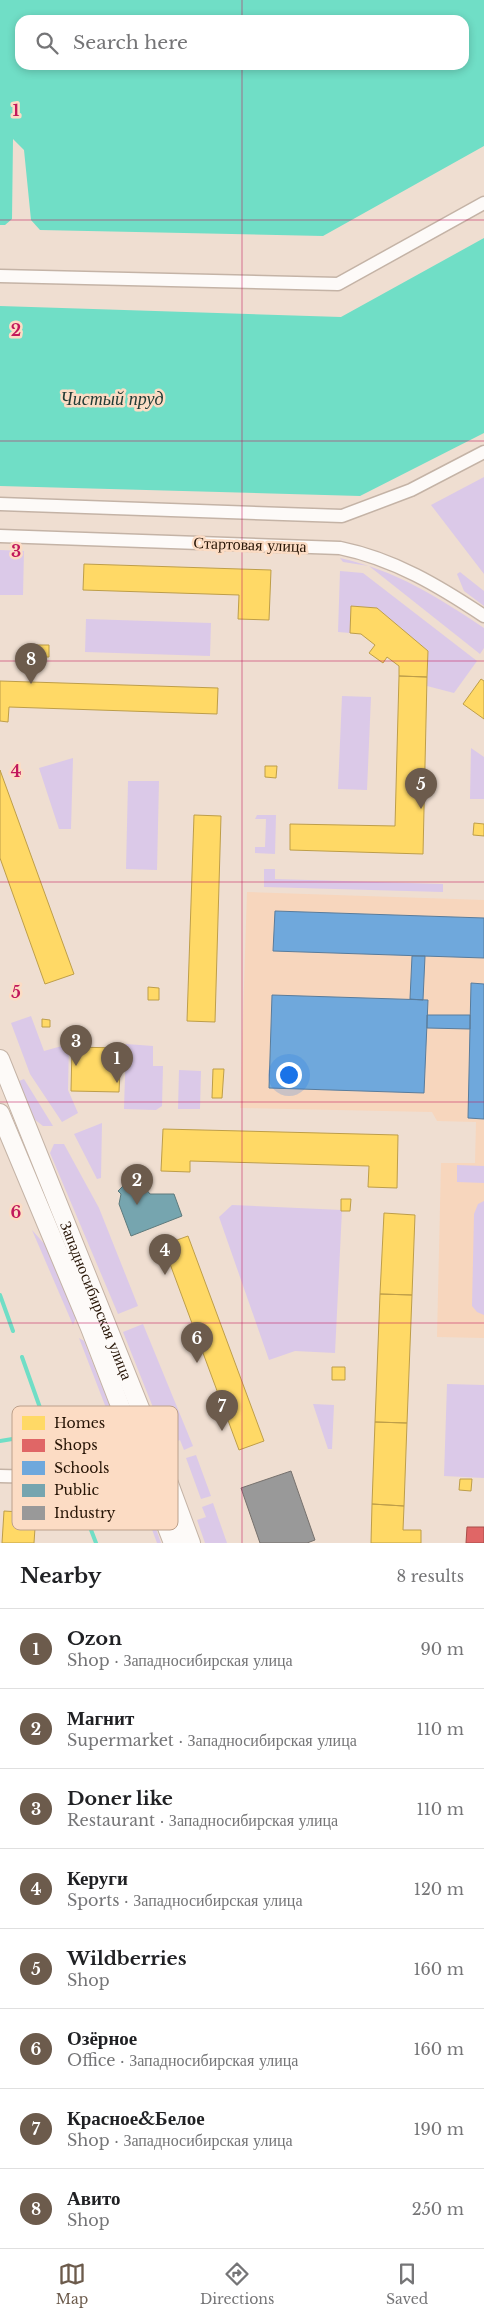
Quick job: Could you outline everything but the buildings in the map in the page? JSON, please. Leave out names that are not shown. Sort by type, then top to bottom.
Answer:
[{"type":"main road","name":"Западносибирская улица","points":[[0,1059],[139,1406]]},
{"type":"main road","name":"Западносибирская улица","points":[[0,1113],[90,1328],[120,1406]]},
{"type":"main road","name":"Западносибирская улица","points":[[178,1508],[191,1543]]},
{"type":"main road","name":"Западносибирская улица","points":[[168,1530],[173,1543]]},
{"type":"street","points":[[0,276],[338,284],[484,203]]},
{"type":"street","points":[[0,504],[342,516],[411,490],[484,452]]},
{"type":"street","name":"Стартовая улица","points":[[0,536],[340,548],[379,558],[418,575],[484,616]]},
{"type":"shaded area","points":[[484,477],[484,574],[431,505]]},
{"type":"shaded area","points":[[0,550],[24,551],[23,595],[0,595]]},
{"type":"shaded area","points":[[340,558],[361,563],[368,566],[343,562]]},
{"type":"shaded area","points":[[370,566],[398,577],[432,595],[484,628],[484,648],[480,654]]},
{"type":"shaded area","points":[[340,571],[363,573],[477,661],[454,693],[427,686],[428,651],[377,608],[351,607],[350,633],[338,632]]},
{"type":"shaded area","points":[[460,572],[484,591],[484,606],[464,591],[457,574]]},
{"type":"shaded area","points":[[86,619],[211,623],[210,656],[85,652]]},
{"type":"shaded area","points":[[342,696],[371,697],[367,790],[338,789]]},
{"type":"shaded area","points":[[471,748],[484,757],[484,799],[470,799]]},
{"type":"shaded area","points":[[73,758],[71,829],[59,829],[39,768]]},
{"type":"shaded area","points":[[128,781],[159,781],[157,870],[126,869]]},
{"type":"shaded area","points":[[257,815],[276,815],[275,854],[255,853],[255,847],[265,847],[266,819],[255,819]]},
{"type":"shaded area","points":[[264,869],[275,869],[275,879],[443,884],[443,892],[264,887]]},
{"type":"shaded area","points":[[247,892],[484,900],[484,1338],[437,1337],[441,1163],[475,1163],[476,1122],[437,1121],[432,1112],[240,1108]]},
{"type":"shaded area","points":[[31,1016],[44,1051],[69,1044],[68,1090],[78,1113],[62,1122],[30,1074],[11,1023]]},
{"type":"shaded area","points":[[126,1044],[153,1046],[153,1066],[163,1066],[162,1106],[156,1110],[124,1109]]},
{"type":"shaded area","points":[[179,1070],[201,1071],[200,1109],[178,1109]]},
{"type":"shaded area","points":[[24,1079],[53,1126],[43,1126],[34,1119],[19,1081]]},
{"type":"shaded area","points":[[102,1123],[101,1178],[97,1179],[74,1134]]},
{"type":"shaded area","points":[[54,1144],[64,1144],[99,1208],[138,1306],[118,1314],[50,1153]]},
{"type":"shaded area","points":[[457,1165],[484,1166],[484,1183],[457,1182]]},
{"type":"shaded area","points":[[484,1201],[484,1315],[477,1312],[472,1306],[474,1214],[478,1204]]},
{"type":"shaded area","points":[[232,1205],[342,1210],[335,1353],[295,1351],[269,1360],[219,1217]]},
{"type":"shaded area","points":[[32,1230],[47,1247],[76,1318],[73,1325]]},
{"type":"shaded area","points":[[143,1324],[177,1406],[152,1406],[123,1332]]},
{"type":"shaded area","points":[[79,1338],[84,1341],[110,1406],[105,1406]]},
{"type":"shaded area","points":[[447,1384],[484,1385],[484,1478],[444,1476]]},
{"type":"shaded area","points":[[313,1404],[334,1405],[332,1449],[328,1449]]},
{"type":"shaded area","points":[[178,1409],[193,1446],[184,1450],[180,1440],[178,1441]]},
{"type":"shaded area","points":[[196,1455],[211,1496],[201,1499],[186,1458]]},
{"type":"shaded area","points":[[213,1503],[227,1543],[205,1543],[197,1520],[206,1517],[202,1507]]},
{"type":"shaded area","points":[[152,1530],[157,1530],[161,1543],[157,1543]]},
{"type":"water","points":[[0,0],[484,0],[484,146],[323,236],[40,230],[31,220],[24,150],[13,139],[12,219],[5,225],[0,225]]},
{"type":"water","name":"Чистый пруд","points":[[484,238],[484,433],[360,496],[0,486],[0,306],[341,317]]},
{"type":"waterway","points":[[0,1295],[13,1331]]},
{"type":"waterway","points":[[22,1357],[39,1406]]},
{"type":"waterway","points":[[0,1441],[12,1439]]},
{"type":"waterway","points":[[91,1530],[96,1543]]},
{"type":"place","name":"Авито","points":[[31,684]]},
{"type":"place","name":"Wildberries","points":[[421,809]]},
{"type":"place","name":"Doner like","points":[[76,1066]]},
{"type":"place","name":"Ozon","points":[[117,1083]]},
{"type":"place","name":"Магнит","points":[[137,1205]]},
{"type":"place","name":"Керуги","points":[[165,1275]]},
{"type":"place","name":"Озёрное","points":[[197,1363]]},
{"type":"place","name":"Красное&Белое","points":[[222,1431]]}]
